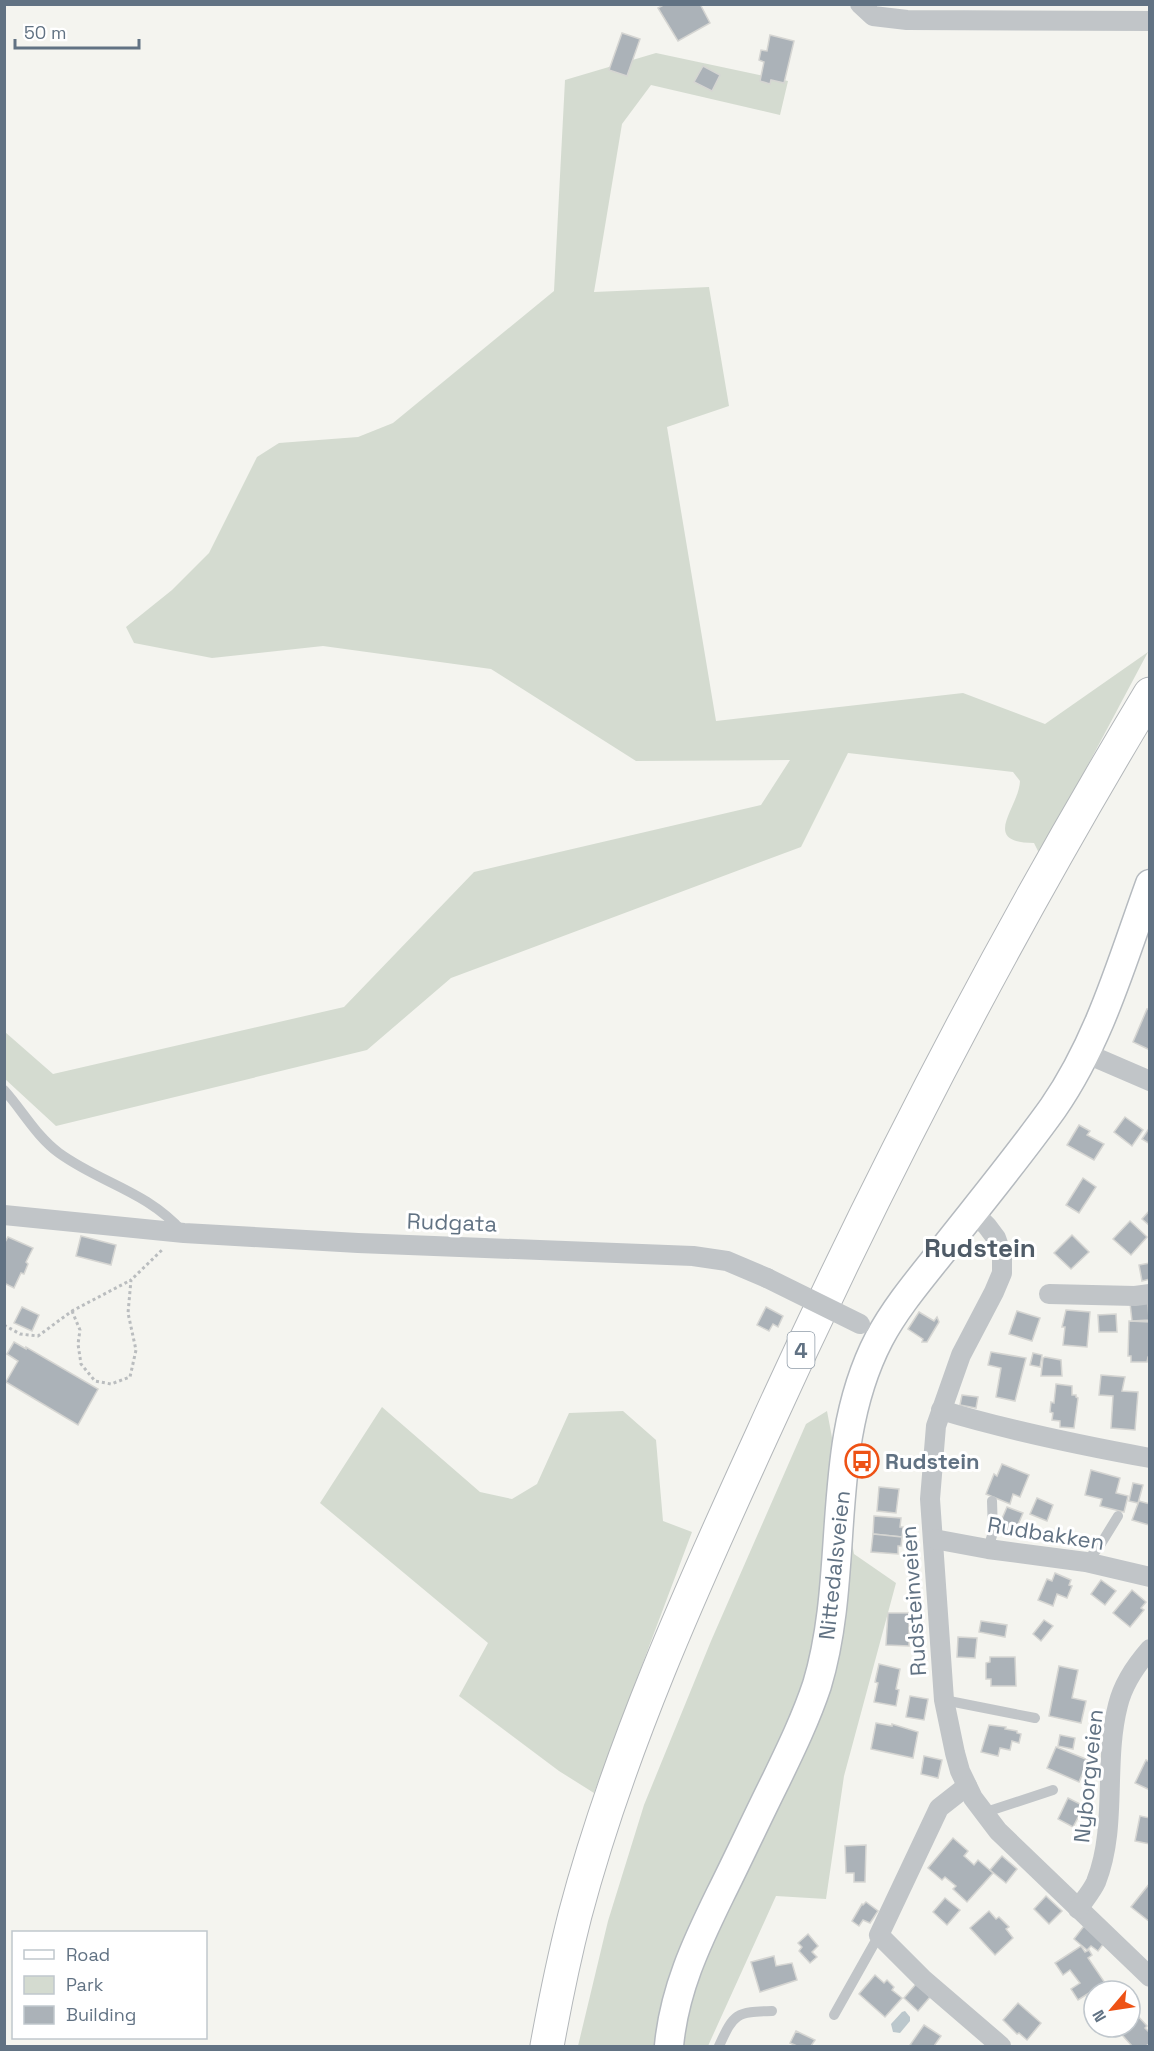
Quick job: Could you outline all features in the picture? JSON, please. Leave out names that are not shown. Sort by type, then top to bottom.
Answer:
[{"type":"highway","name":"4","points":[[547,2046],[575,1915],[600,1832],[663,1663],[737,1489],[847,1252],[953,1041],[1070,830],[1149,694]]},
{"type":"highway","name":"4","points":[[562,2046],[590,1918],[614,1837],[656,1719],[719,1567],[822,1338],[966,1048],[1059,878],[1149,722]]},
{"type":"main road","name":"Nittedalsveien","points":[[669,2046],[673,2014],[688,1964],[792,1745],[816,1687],[830,1625],[849,1426],[863,1375],[871,1330],[910,1293],[1054,1106],[1085,1053],[1115,984],[1149,884]]},
{"type":"street","points":[[860,4],[873,16],[907,20],[1149,21]]},
{"type":"street","points":[[1085,1053],[1149,1081]]},
{"type":"street","name":"Rudsteinveien","points":[[973,1212],[996,1238],[1002,1255],[1002,1273],[961,1355],[941,1410],[936,1426],[930,1499],[944,1700],[955,1753],[967,1786],[983,1813],[1011,1844],[1149,1977]]},
{"type":"street","name":"Rudgata","points":[[4,1215],[184,1233],[358,1243],[693,1256],[727,1261],[767,1278],[871,1330]]},
{"type":"street","points":[[1049,1294],[1135,1296],[1149,1294]]},
{"type":"street","points":[[941,1410],[988,1425],[1149,1458]]},
{"type":"street","name":"Rudbakken","points":[[934,1539],[988,1549],[1086,1562],[1149,1577]]},
{"type":"street","name":"Nyborgveien","points":[[1078,1909],[1095,1884],[1104,1858],[1108,1823],[1110,1750],[1118,1702],[1128,1679],[1149,1649]]},
{"type":"street","points":[[967,1786],[939,1808],[879,1935],[923,1979],[1001,2046]]},
{"type":"lane","points":[[4,1090],[30,1125],[57,1151],[153,1205],[184,1233]]},
{"type":"lane","points":[[988,1549],[993,1532],[992,1501]]},
{"type":"lane","points":[[1086,1562],[1118,1515]]},
{"type":"lane","points":[[944,1700],[1035,1718]]},
{"type":"lane","points":[[983,1813],[1053,1790]]},
{"type":"lane","points":[[834,2015],[879,1935]]},
{"type":"lane","points":[[719,2046],[738,2014],[748,2011],[772,2011]]},
{"type":"path","points":[[4,1325],[20,1334],[38,1336],[72,1311],[130,1280],[164,1248],[184,1233]]},
{"type":"path","points":[[72,1311],[80,1330],[78,1344],[81,1364],[95,1381],[111,1384],[130,1377],[136,1350],[128,1313],[130,1280]]},
{"type":"green space","points":[[656,53],[788,81],[780,115],[651,85],[622,124],[594,292],[709,287],[729,406],[667,427],[716,721],[963,693],[1045,724],[1148,652],[1040,855],[1034,843],[1008,837],[1005,831],[1020,781],[1013,772],[848,753],[801,847],[451,978],[367,1050],[56,1126],[5,1079],[5,1032],[53,1074],[344,1007],[474,872],[761,805],[790,760],[636,761],[491,669],[323,646],[212,658],[134,643],[126,627],[172,590],[209,553],[257,457],[279,443],[358,437],[393,423],[554,291],[565,80]]},
{"type":"green space","points":[[382,1407],[480,1492],[512,1499],[537,1484],[569,1413],[623,1411],[656,1440],[663,1521],[692,1532],[594,1793],[559,1771],[459,1696],[488,1643],[320,1503]]},
{"type":"green space","points":[[827,1411],[854,1554],[896,1583],[844,1776],[826,1899],[776,1896],[708,2046],[578,2046],[608,1921],[644,1805],[711,1641],[806,1424]]},
{"type":"shaded area","points":[[905,2011],[910,2021],[900,2033],[893,2032],[891,2024]]},
{"type":"building","points":[[665,4],[700,4],[710,23],[678,41],[658,8]]},
{"type":"building","points":[[622,33],[640,39],[627,76],[609,70]]},
{"type":"building","points":[[770,35],[794,41],[784,83],[771,80],[770,84],[760,81],[764,62],[759,60],[761,50],[767,51]]},
{"type":"building","points":[[703,66],[720,75],[712,91],[694,82]]},
{"type":"building","points":[[1147,1009],[1150,1010],[1150,1050],[1133,1042]]},
{"type":"building","points":[[1125,1117],[1143,1130],[1132,1146],[1114,1132]]},
{"type":"building","points":[[1079,1125],[1090,1131],[1087,1135],[1104,1144],[1094,1160],[1067,1145]]},
{"type":"building","points":[[1150,1127],[1150,1144],[1142,1139]]},
{"type":"building","points":[[1083,1178],[1096,1187],[1079,1213],[1066,1205]]},
{"type":"building","points":[[1150,1210],[1150,1226],[1142,1219]]},
{"type":"building","points":[[1130,1221],[1147,1237],[1131,1255],[1113,1239]]},
{"type":"building","points":[[1072,1235],[1089,1252],[1071,1269],[1054,1253]]},
{"type":"building","points":[[81,1236],[116,1245],[111,1265],[76,1256]]},
{"type":"building","points":[[8,1237],[33,1248],[26,1262],[28,1264],[24,1274],[21,1273],[14,1288],[4,1283],[4,1244]]},
{"type":"building","points":[[1150,1263],[1150,1279],[1142,1281],[1139,1265]]},
{"type":"building","points":[[1148,1302],[1149,1320],[1132,1321],[1130,1303]]},
{"type":"building","points":[[22,1307],[39,1315],[32,1331],[14,1323]]},
{"type":"building","points":[[766,1307],[783,1316],[778,1327],[773,1324],[769,1331],[757,1325]]},
{"type":"building","points":[[1066,1310],[1090,1312],[1087,1347],[1063,1345],[1065,1327],[1062,1327]]},
{"type":"building","points":[[1017,1311],[1040,1318],[1032,1341],[1009,1334]]},
{"type":"building","points":[[919,1312],[934,1321],[937,1317],[939,1322],[927,1342],[922,1342],[923,1339],[908,1329]]},
{"type":"building","points":[[1116,1314],[1117,1332],[1099,1332],[1098,1315]]},
{"type":"building","points":[[1129,1321],[1150,1322],[1150,1357],[1147,1362],[1131,1362],[1131,1356],[1128,1356]]},
{"type":"building","points":[[14,1342],[98,1389],[78,1425],[6,1382],[18,1361],[7,1354]]},
{"type":"building","points":[[991,1352],[1026,1358],[1015,1401],[996,1397],[1001,1368],[988,1365]]},
{"type":"building","points":[[1033,1353],[1042,1355],[1040,1367],[1030,1365]]},
{"type":"building","points":[[1045,1357],[1061,1360],[1062,1376],[1041,1376]]},
{"type":"building","points":[[1101,1375],[1125,1377],[1122,1391],[1138,1392],[1135,1430],[1111,1428],[1113,1396],[1099,1395]]},
{"type":"building","points":[[1056,1384],[1072,1386],[1072,1395],[1078,1398],[1074,1428],[1060,1427],[1060,1421],[1052,1420],[1051,1402],[1054,1403]]},
{"type":"building","points":[[962,1395],[978,1397],[976,1408],[960,1405]]},
{"type":"building","points":[[1002,1464],[1029,1475],[1020,1497],[1013,1494],[1010,1504],[986,1494],[994,1474],[997,1476]]},
{"type":"building","points":[[1091,1470],[1120,1478],[1116,1493],[1128,1496],[1124,1512],[1100,1506],[1102,1499],[1085,1495]]},
{"type":"building","points":[[1133,1483],[1143,1485],[1138,1503],[1129,1501]]},
{"type":"building","points":[[879,1487],[899,1489],[896,1513],[877,1511]]},
{"type":"building","points":[[1037,1498],[1053,1505],[1047,1521],[1030,1514]]},
{"type":"building","points":[[1139,1501],[1150,1504],[1149,1525],[1132,1520]]},
{"type":"building","points":[[1007,1507],[1023,1513],[1014,1534],[998,1528]]},
{"type":"building","points":[[874,1516],[901,1518],[902,1537],[873,1534]]},
{"type":"building","points":[[873,1534],[902,1537],[901,1546],[898,1546],[898,1554],[871,1552]]},
{"type":"building","points":[[1055,1573],[1071,1580],[1069,1585],[1072,1586],[1067,1598],[1057,1594],[1053,1606],[1038,1600],[1047,1579],[1052,1581]]},
{"type":"building","points":[[1101,1580],[1116,1591],[1105,1605],[1091,1594]]},
{"type":"building","points":[[1132,1590],[1146,1602],[1141,1608],[1144,1610],[1130,1627],[1113,1613]]},
{"type":"building","points":[[909,1591],[922,1592],[922,1601],[909,1601]]},
{"type":"building","points":[[888,1613],[909,1613],[909,1646],[886,1645]]},
{"type":"building","points":[[1044,1620],[1053,1626],[1041,1641],[1033,1634]]},
{"type":"building","points":[[981,1621],[1007,1625],[1005,1637],[979,1632]]},
{"type":"building","points":[[958,1637],[977,1638],[975,1658],[957,1657]]},
{"type":"building","points":[[990,1657],[1015,1657],[1016,1686],[991,1686],[991,1679],[986,1679],[986,1663],[990,1662]]},
{"type":"building","points":[[879,1664],[900,1669],[896,1689],[899,1690],[896,1706],[874,1702]]},
{"type":"building","points":[[1059,1666],[1078,1670],[1072,1698],[1086,1701],[1081,1723],[1049,1716]]},
{"type":"building","points":[[910,1696],[928,1699],[924,1720],[906,1717]]},
{"type":"building","points":[[876,1723],[892,1726],[892,1724],[918,1732],[913,1758],[871,1749]]},
{"type":"building","points":[[989,1725],[1017,1731],[1021,1734],[1019,1743],[1012,1741],[1010,1750],[1000,1748],[998,1756],[981,1752]]},
{"type":"building","points":[[1060,1735],[1075,1738],[1073,1749],[1058,1746]]},
{"type":"building","points":[[1056,1747],[1088,1760],[1079,1782],[1047,1768]]},
{"type":"building","points":[[924,1756],[942,1760],[938,1778],[921,1774]]},
{"type":"building","points":[[1146,1760],[1150,1762],[1150,1790],[1135,1783]]},
{"type":"building","points":[[1068,1798],[1084,1806],[1073,1827],[1058,1819]]},
{"type":"building","points":[[1140,1816],[1150,1818],[1150,1844],[1135,1841]]},
{"type":"building","points":[[953,1838],[968,1851],[964,1856],[974,1865],[978,1860],[993,1873],[967,1902],[953,1889],[956,1886],[945,1877],[942,1880],[928,1868]]},
{"type":"building","points":[[866,1845],[865,1882],[854,1882],[854,1873],[846,1873],[845,1846]]},
{"type":"building","points":[[1002,1856],[1017,1869],[1006,1883],[990,1870]]},
{"type":"building","points":[[1150,1883],[1150,1922],[1131,1907]]},
{"type":"building","points":[[1046,1896],[1062,1911],[1049,1924],[1034,1909]]},
{"type":"building","points":[[945,1898],[960,1910],[947,1925],[933,1912]]},
{"type":"building","points":[[866,1902],[878,1911],[870,1923],[863,1920],[859,1926],[852,1921],[862,1904]]},
{"type":"building","points":[[989,1911],[996,1919],[999,1917],[1009,1927],[1006,1929],[1013,1938],[995,1955],[970,1928]]},
{"type":"building","points":[[1084,1926],[1104,1943],[1098,1951],[1091,1946],[1087,1950],[1074,1939]]},
{"type":"building","points":[[808,1934],[818,1946],[812,1952],[817,1957],[810,1963],[799,1951],[802,1947],[798,1943]]},
{"type":"building","points":[[1081,1946],[1085,1952],[1089,1950],[1092,1955],[1088,1958],[1102,1979],[1082,1979],[1082,1997],[1078,2000],[1071,1989],[1080,1983],[1070,1970],[1063,1975],[1055,1963]]},
{"type":"building","points":[[774,1956],[776,1966],[792,1963],[797,1980],[760,1992],[751,1962]]},
{"type":"building","points":[[875,1975],[884,1983],[887,1980],[894,1987],[892,1990],[902,1998],[885,2017],[859,1994]]},
{"type":"building","points":[[916,1984],[930,1997],[918,2011],[904,1998]]},
{"type":"building","points":[[1018,2003],[1041,2023],[1027,2040],[1003,2020]]},
{"type":"building","points":[[1142,2021],[1150,2033],[1150,2043],[1146,2046],[1132,2046],[1126,2039],[1142,2039]]},
{"type":"building","points":[[924,2025],[941,2036],[934,2046],[910,2045]]},
{"type":"building","points":[[796,2031],[815,2040],[811,2046],[797,2046],[790,2043]]},
{"type":"place","name":"Rudstein","points":[[862,1461]]},
{"type":"district","name":"Rudstein","points":[[980,1248]]}]
